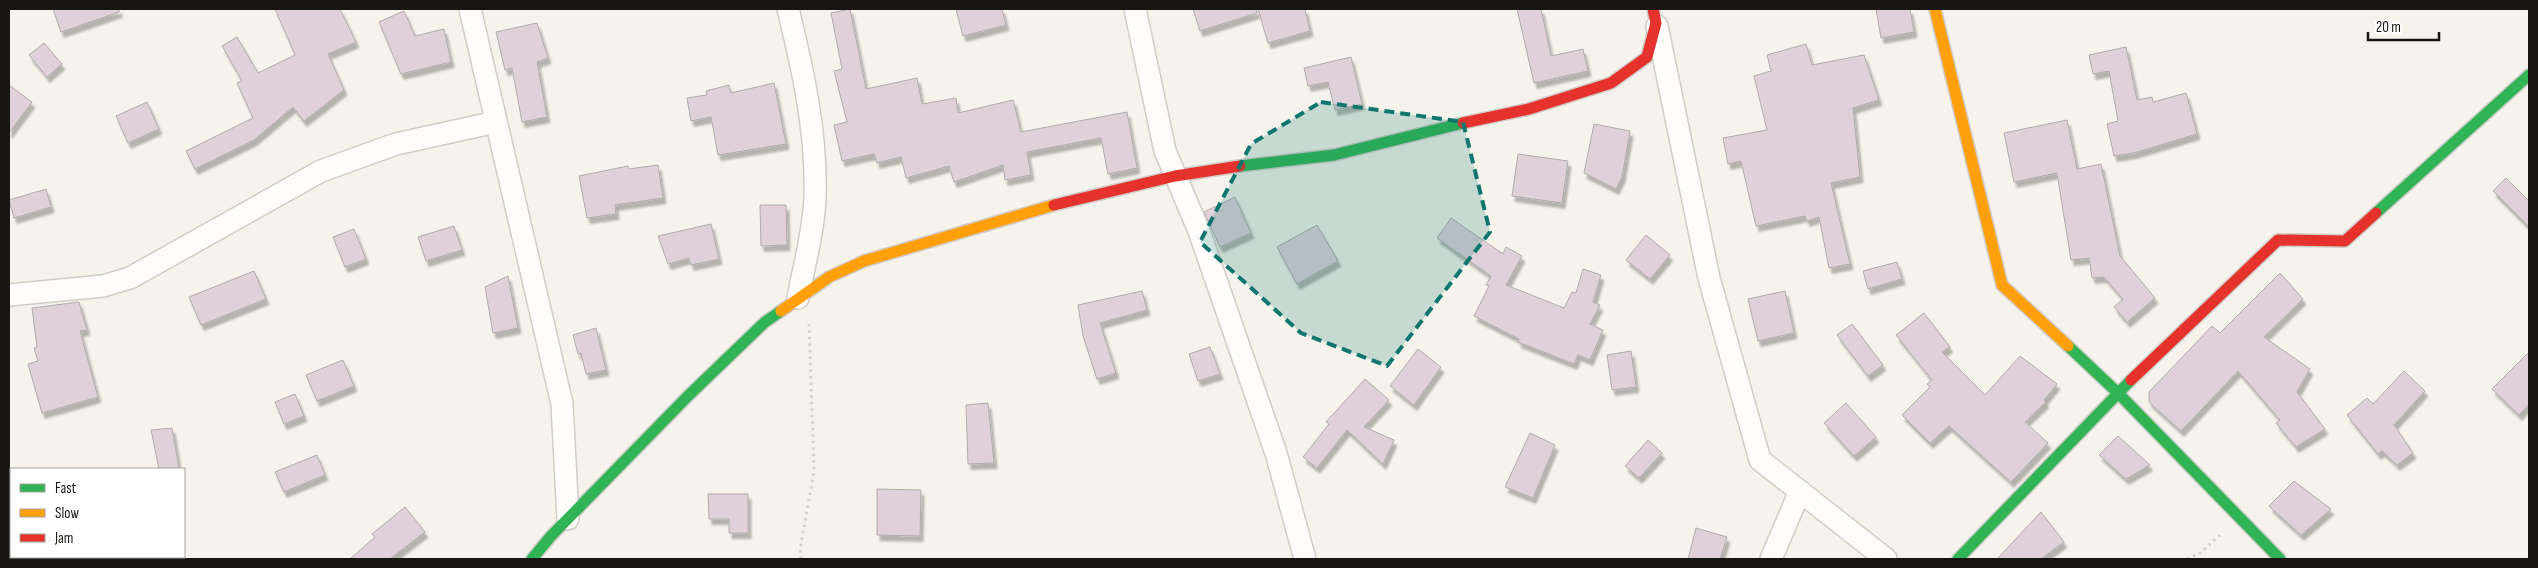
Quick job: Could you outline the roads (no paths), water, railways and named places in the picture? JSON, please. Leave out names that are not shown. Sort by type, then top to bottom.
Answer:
[{"type":"street","points":[[470,9],[562,404],[568,519]]},
{"type":"street","points":[[788,9],[798,52],[815,147],[815,199],[803,295]]},
{"type":"street","points":[[1135,9],[1166,151],[1199,231],[1276,453],[1306,559]]},
{"type":"street","points":[[1936,9],[2002,285],[2118,393],[2280,559]]},
{"type":"street","points":[[532,559],[568,519],[688,396],[765,322],[829,276],[864,261],[1043,208],[1175,176],[1261,163],[1334,156],[1405,136],[1529,109],[1611,84],[1647,57],[1655,16]]},
{"type":"street","points":[[1655,16],[1710,278],[1760,460],[1886,559]]},
{"type":"street","points":[[1958,559],[2118,393],[2278,240],[2345,241],[2529,75]]},
{"type":"street","points":[[9,295],[102,286],[130,278],[321,171],[396,144],[496,122]]},
{"type":"street","points":[[1771,559],[1800,491]]}]
